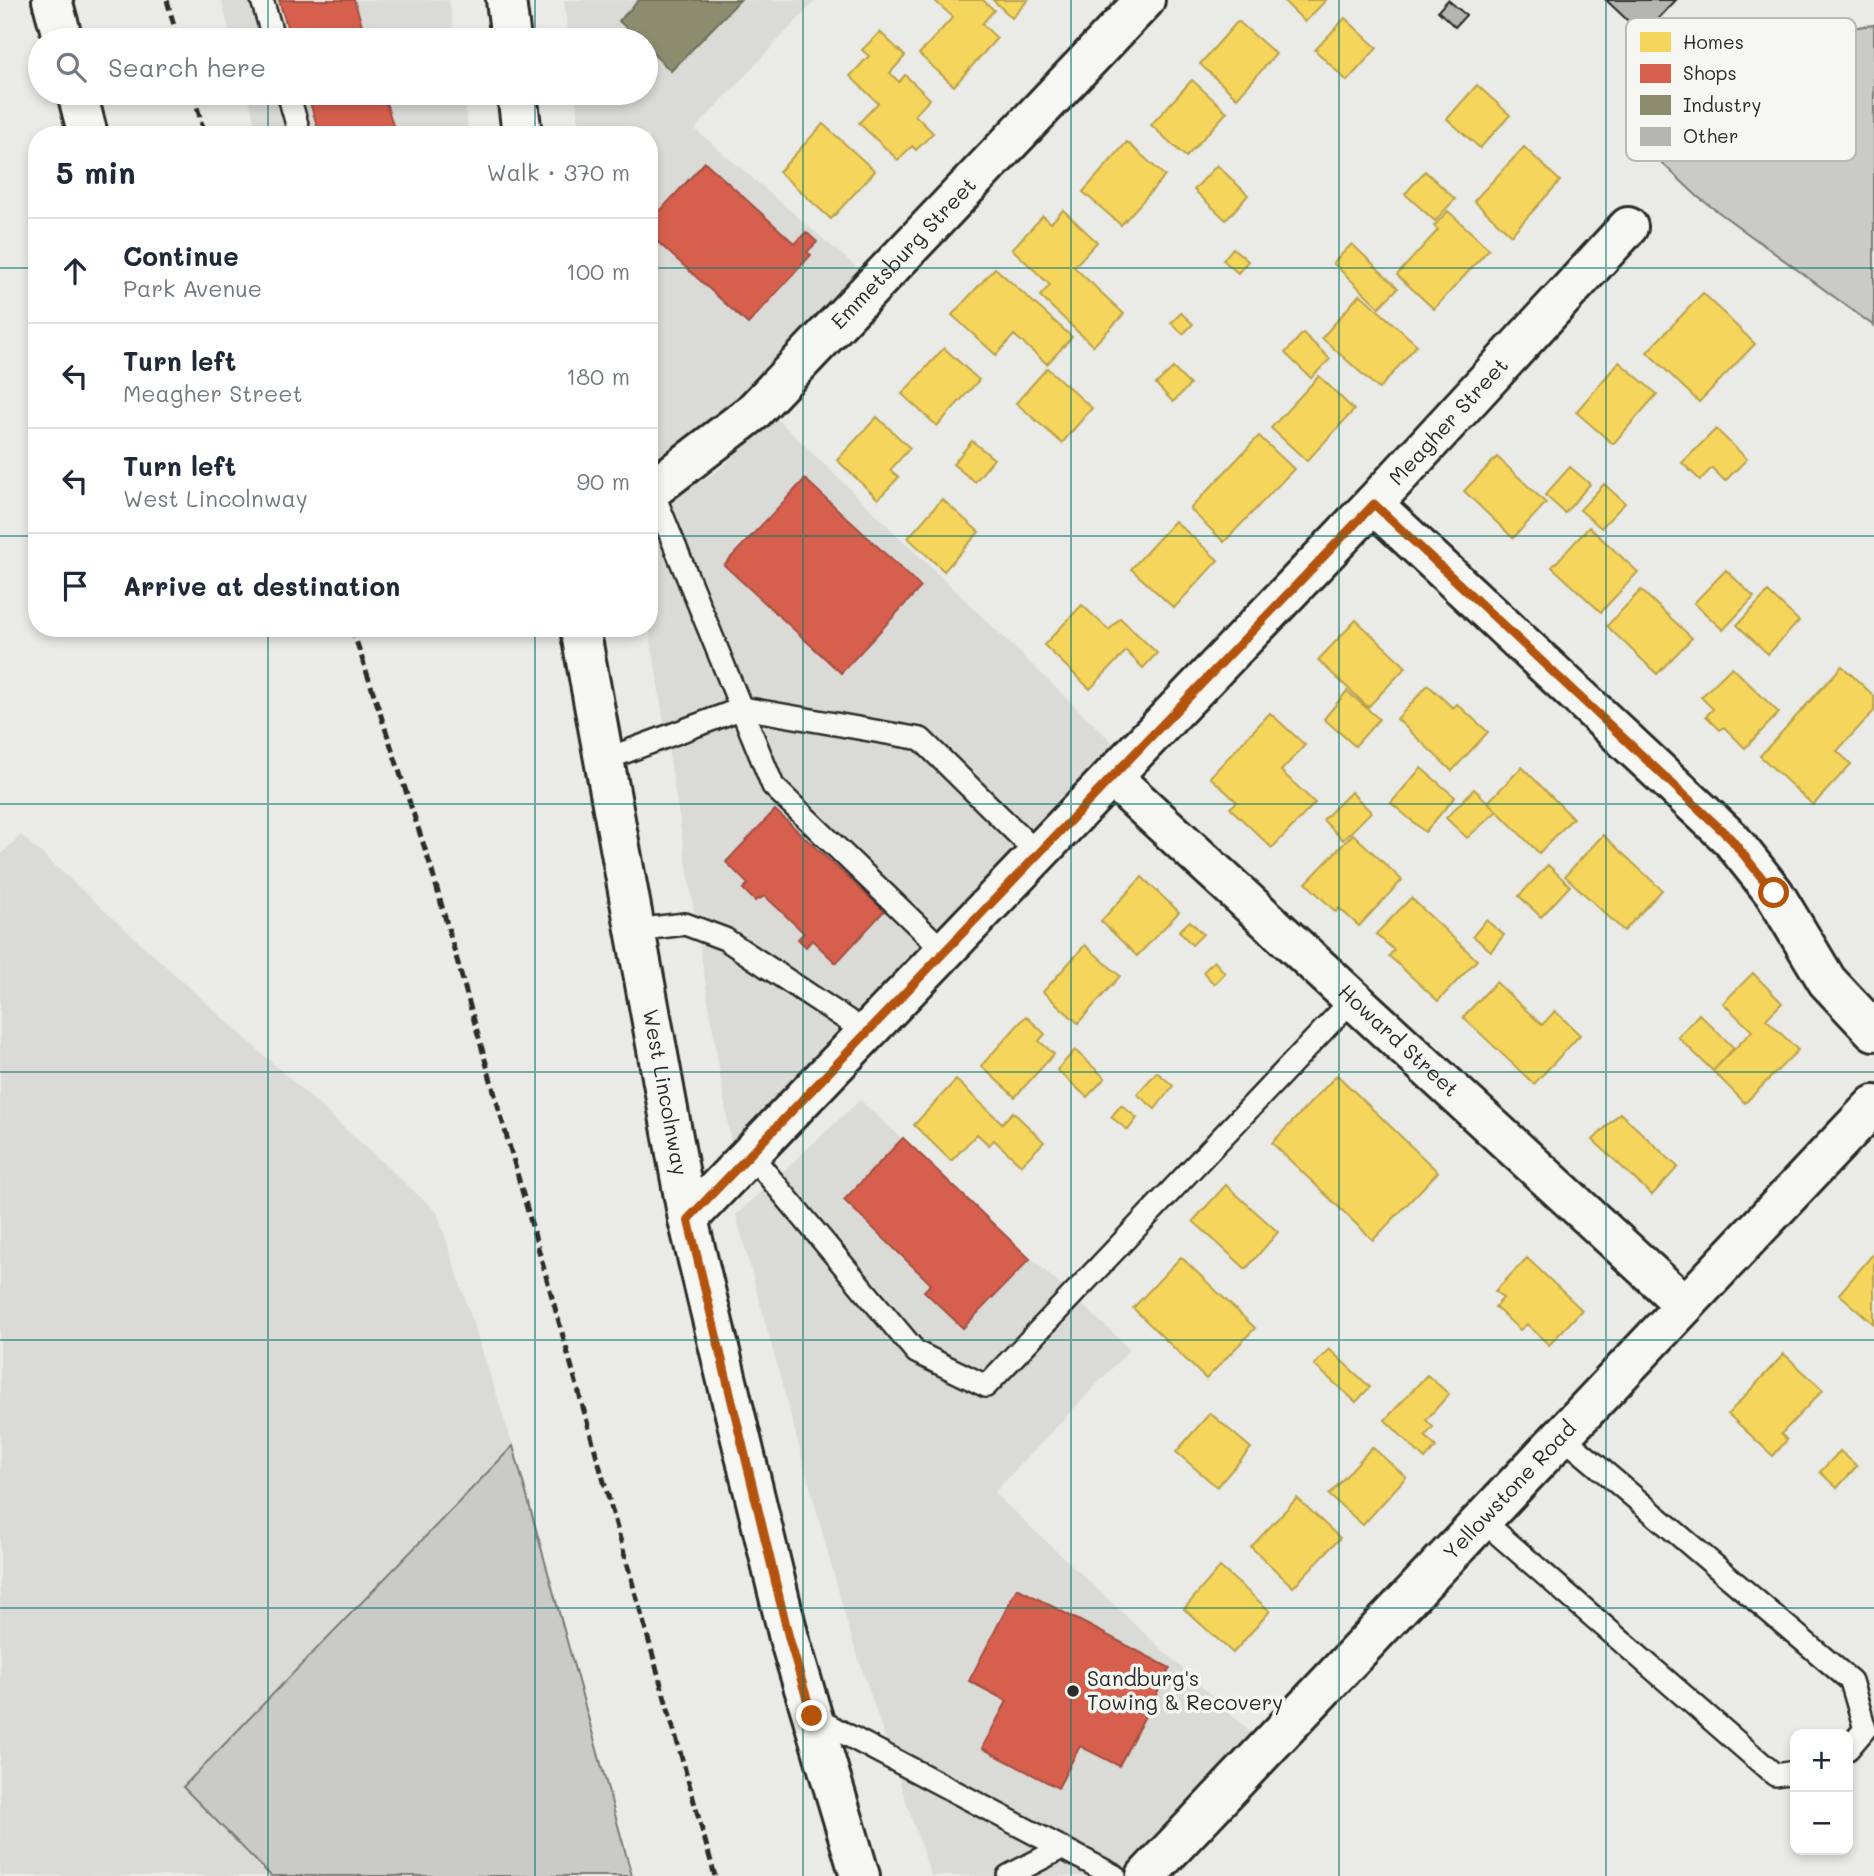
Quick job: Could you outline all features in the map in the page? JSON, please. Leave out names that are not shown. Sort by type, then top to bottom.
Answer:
[{"type":"street","points":[[52,0],[60,28]]},
{"type":"street","points":[[506,0],[510,28]]},
{"type":"street","name":"Emmetsburg Street","points":[[658,486],[752,413],[1145,0]]},
{"type":"street","points":[[80,105],[86,126]]},
{"type":"street","points":[[518,105],[521,126]]},
{"type":"street","name":"Meagher Street","points":[[688,1219],[1374,504],[1628,227]]},
{"type":"street","points":[[1374,504],[1731,839],[1774,893],[1827,981],[1874,1031]]},
{"type":"street","name":"West Lincolnway","points":[[582,637],[688,1219],[789,1638],[860,1876]]},
{"type":"street","name":"Howard Street","points":[[1113,778],[1685,1305]]},
{"type":"street","name":"Yellowstone Road","points":[[1146,1876],[1874,1105]]},
{"type":"lane","points":[[262,0],[270,28]]},
{"type":"lane","points":[[291,105],[297,126]]},
{"type":"lane","points":[[658,508],[774,786],[945,952]]},
{"type":"lane","points":[[604,760],[743,708],[921,739],[1039,855]]},
{"type":"lane","points":[[635,930],[685,925],[725,939],[867,1033]]},
{"type":"lane","points":[[750,1154],[916,1352],[986,1387],[1353,999]]},
{"type":"lane","points":[[1562,1436],[1852,1681],[1869,1728],[1853,1744]]},
{"type":"lane","points":[[1482,1520],[1775,1775],[1790,1773]]},
{"type":"lane","points":[[812,1716],[1115,1876]]},
{"type":"lane","points":[[1008,1876],[1060,1849]]},
{"type":"shaded area","points":[[221,0],[449,0],[453,28],[229,28]]},
{"type":"shaded area","points":[[564,0],[816,0],[695,129],[864,274],[750,393],[701,434],[658,459],[658,126],[579,126],[576,105],[658,105],[658,28],[568,28]]},
{"type":"shaded area","points":[[1874,25],[1874,326],[1698,197],[1660,161],[1856,161],[1856,27]]},
{"type":"shaded area","points":[[250,105],[465,105],[468,126],[256,126]]},
{"type":"shaded area","points":[[775,417],[1114,744],[755,1129],[731,1143],[650,637],[658,637],[658,509],[721,468]]},
{"type":"shaded area","points":[[21,835],[437,1212],[513,1446],[184,1786],[271,1876],[0,1876],[0,855]]},
{"type":"shaded area","points":[[860,1100],[1130,1349],[994,1493],[1256,1737],[1122,1876],[931,1876],[849,1630],[736,1215]]},
{"type":"shaded area","points":[[513,1446],[632,1876],[271,1876],[183,1787]]},
{"type":"building: Homes","points":[[934,0],[983,0],[994,10],[982,24],[997,38],[954,86],[919,54],[953,17]]},
{"type":"building: Homes","points":[[993,0],[1028,0],[1012,18]]},
{"type":"building: Homes","points":[[1283,0],[1326,0],[1305,22]]},
{"type":"building: Homes","points":[[1345,18],[1377,48],[1347,81],[1315,50]]},
{"type":"building: Homes","points":[[1238,21],[1276,54],[1237,98],[1200,64]]},
{"type":"building: Homes","points":[[880,32],[905,56],[890,73],[899,82],[905,75],[930,99],[915,115],[933,133],[916,150],[912,146],[898,160],[859,123],[878,103],[850,76],[869,56],[862,50]]},
{"type":"building: Homes","points":[[1192,80],[1227,112],[1186,157],[1151,125]]},
{"type":"building: Homes","points":[[1477,85],[1510,115],[1480,148],[1447,119]]},
{"type":"building: Homes","points":[[823,124],[875,171],[831,219],[779,172]]},
{"type":"building: Homes","points":[[1127,142],[1165,176],[1121,225],[1083,192]]},
{"type":"building: Homes","points":[[1524,147],[1560,181],[1511,235],[1474,201]]},
{"type":"building: Homes","points":[[1217,165],[1248,195],[1226,220],[1194,190]]},
{"type":"building: Homes","points":[[1425,171],[1455,199],[1435,221],[1405,194]]},
{"type":"building: Homes","points":[[1063,210],[1097,242],[1074,267],[1124,314],[1093,346],[1040,296],[1050,285],[1012,249],[1043,216],[1051,223]]},
{"type":"building: Homes","points":[[1448,211],[1489,249],[1434,309],[1397,275],[1438,230],[1434,226]]},
{"type":"building: Homes","points":[[1352,244],[1398,288],[1379,307],[1333,263]]},
{"type":"building: Homes","points":[[1233,248],[1248,261],[1238,273],[1223,260]]},
{"type":"building: Homes","points":[[995,268],[1072,337],[1047,364],[1014,335],[996,355],[952,315]]},
{"type":"building: Homes","points":[[1703,293],[1755,344],[1699,402],[1647,352]]},
{"type":"building: Homes","points":[[1360,294],[1417,345],[1379,389],[1322,338]]},
{"type":"building: Homes","points":[[1181,313],[1193,324],[1183,334],[1171,323]]},
{"type":"building: Homes","points":[[1303,333],[1330,359],[1311,378],[1285,353]]},
{"type":"building: Homes","points":[[944,348],[979,380],[937,426],[902,394]]},
{"type":"building: Homes","points":[[1619,362],[1657,394],[1613,444],[1576,412]]},
{"type":"building: Homes","points":[[1047,368],[1092,408],[1062,443],[1016,403]]},
{"type":"building: Homes","points":[[1173,368],[1190,385],[1173,402],[1156,384]]},
{"type":"building: Homes","points":[[1319,376],[1354,410],[1307,461],[1271,428]]},
{"type":"building: Homes","points":[[877,417],[910,448],[890,470],[899,477],[878,499],[837,460]]},
{"type":"building: Homes","points":[[1716,429],[1747,459],[1725,481],[1712,468],[1700,480],[1682,463]]},
{"type":"building: Homes","points":[[1259,436],[1294,469],[1224,542],[1190,509]]},
{"type":"building: Homes","points":[[972,441],[994,459],[975,482],[953,464]]},
{"type":"building: Homes","points":[[1497,457],[1546,503],[1513,538],[1464,491]]},
{"type":"building: Homes","points":[[1570,467],[1590,484],[1565,513],[1545,495]]},
{"type":"building: Homes","points":[[1604,484],[1625,503],[1601,528],[1580,510]]},
{"type":"building: Homes","points":[[942,499],[979,532],[944,571],[908,538]]},
{"type":"building: Homes","points":[[1175,521],[1218,560],[1174,608],[1131,569]]},
{"type":"building: Homes","points":[[1589,527],[1638,572],[1601,612],[1552,567]]},
{"type":"building: Homes","points":[[1726,570],[1754,597],[1723,630],[1694,603]]},
{"type":"building: Homes","points":[[1641,590],[1692,638],[1657,674],[1607,626]]},
{"type":"building: Homes","points":[[1768,592],[1799,621],[1768,654],[1737,625]]},
{"type":"building: Homes","points":[[1082,605],[1109,630],[1120,618],[1157,653],[1143,668],[1126,651],[1090,689],[1044,645]]},
{"type":"building: Homes","points":[[1356,620],[1406,667],[1368,707],[1318,660]]},
{"type":"building: Homes","points":[[1842,666],[1874,696],[1874,711],[1837,751],[1851,764],[1813,805],[1760,756]]},
{"type":"building: Homes","points":[[1732,667],[1779,713],[1745,748],[1724,727],[1720,730],[1706,716],[1713,709],[1701,697]]},
{"type":"building: Homes","points":[[1428,685],[1453,708],[1457,704],[1488,732],[1452,771],[1397,719]]},
{"type":"building: Homes","points":[[1347,691],[1379,719],[1355,746],[1324,719]]},
{"type":"building: Homes","points":[[1270,713],[1305,745],[1281,771],[1315,803],[1272,848],[1230,808],[1237,802],[1210,777]]},
{"type":"building: Homes","points":[[1522,767],[1573,818],[1539,853],[1488,802]]},
{"type":"building: Homes","points":[[1421,768],[1455,797],[1425,832],[1391,803]]},
{"type":"building: Homes","points":[[1474,789],[1497,811],[1467,838],[1446,818]]},
{"type":"building: Homes","points":[[1351,792],[1371,812],[1343,840],[1323,820]]},
{"type":"building: Homes","points":[[1353,834],[1402,880],[1359,926],[1339,908],[1336,912],[1306,883]]},
{"type":"building: Homes","points":[[1603,835],[1662,890],[1624,931],[1565,876]]},
{"type":"building: Homes","points":[[1548,865],[1570,886],[1541,917],[1519,896]]},
{"type":"building: Homes","points":[[1142,877],[1179,912],[1137,956],[1101,921]]},
{"type":"building: Homes","points":[[1411,898],[1477,960],[1438,1001],[1389,956],[1394,950],[1376,934]]},
{"type":"building: Homes","points":[[1486,920],[1504,935],[1491,951],[1473,936]]},
{"type":"building: Homes","points":[[1190,921],[1203,934],[1192,945],[1179,931]]},
{"type":"building: Homes","points":[[1085,945],[1120,976],[1078,1023],[1043,992]]},
{"type":"building: Homes","points":[[1214,961],[1225,973],[1214,984],[1203,972]]},
{"type":"building: Homes","points":[[1753,973],[1782,1003],[1766,1019],[1798,1050],[1745,1103],[1713,1071],[1752,1031],[1723,1003]]},
{"type":"building: Homes","points":[[1496,982],[1542,1025],[1555,1011],[1580,1035],[1534,1084],[1463,1017]]},
{"type":"building: Homes","points":[[1699,1014],[1734,1048],[1713,1071],[1678,1037]]},
{"type":"building: Homes","points":[[1026,1016],[1045,1034],[1039,1041],[1054,1054],[1015,1097],[981,1066]]},
{"type":"building: Homes","points":[[1075,1050],[1105,1078],[1087,1097],[1057,1070]]},
{"type":"building: Homes","points":[[1157,1072],[1173,1086],[1155,1109],[1137,1094]]},
{"type":"building: Homes","points":[[1337,1075],[1438,1172],[1373,1240],[1272,1143]]},
{"type":"building: Homes","points":[[956,1080],[1002,1123],[1013,1112],[1044,1142],[1021,1165],[994,1140],[989,1145],[977,1134],[951,1161],[914,1125]]},
{"type":"building: Homes","points":[[1121,1105],[1137,1118],[1128,1130],[1111,1117]]},
{"type":"building: Homes","points":[[1620,1113],[1678,1167],[1652,1195],[1593,1140]]},
{"type":"building: Homes","points":[[1226,1185],[1278,1232],[1246,1269],[1193,1221]]},
{"type":"building: Homes","points":[[1874,1253],[1874,1324],[1839,1294]]},
{"type":"building: Homes","points":[[1181,1257],[1255,1328],[1206,1379],[1133,1308]]},
{"type":"building: Homes","points":[[1527,1258],[1582,1310],[1549,1345],[1527,1324],[1520,1330],[1495,1307],[1503,1298],[1495,1291]]},
{"type":"building: Homes","points":[[1329,1349],[1370,1387],[1356,1402],[1314,1365]]},
{"type":"building: Homes","points":[[1784,1354],[1823,1390],[1781,1434],[1787,1440],[1773,1456],[1728,1414]]},
{"type":"building: Homes","points":[[1427,1375],[1449,1394],[1426,1420],[1433,1427],[1425,1436],[1436,1447],[1425,1459],[1385,1420]]},
{"type":"building: Homes","points":[[1210,1413],[1251,1448],[1217,1487],[1176,1452]]},
{"type":"building: Homes","points":[[1372,1447],[1406,1477],[1363,1525],[1329,1495]]},
{"type":"building: Homes","points":[[1840,1451],[1857,1466],[1837,1488],[1820,1472]]},
{"type":"building: Homes","points":[[1297,1498],[1340,1538],[1293,1587],[1251,1547]]},
{"type":"building: Homes","points":[[1220,1567],[1270,1611],[1233,1653],[1184,1609]]},
{"type":"building: Shops","points":[[279,0],[354,0],[363,28],[287,28]]},
{"type":"building: Shops","points":[[311,105],[387,105],[393,126],[317,126]]},
{"type":"building: Shops","points":[[705,162],[795,244],[806,232],[817,242],[807,252],[811,255],[748,324],[658,242],[658,213]]},
{"type":"building: Shops","points":[[805,479],[921,587],[841,673],[724,565]]},
{"type":"building: Shops","points":[[775,810],[884,911],[836,963],[812,940],[806,947],[798,939],[804,933],[765,896],[755,901],[743,889],[748,884],[726,862]]},
{"type":"building: Shops","points":[[903,1138],[1030,1259],[963,1328],[924,1291],[931,1284],[844,1200]]},
{"type":"building: Shops","name":"Sandburg's Towing & Recovery","points":[[1017,1588],[1170,1668],[1119,1766],[1080,1746],[1058,1788],[982,1748],[1007,1701],[969,1681]]},
{"type":"building: Industry","points":[[639,0],[740,0],[671,71],[658,59],[658,28],[626,28],[619,21]]},
{"type":"building: Other","points":[[1448,0],[1466,15],[1455,27],[1438,11]]},
{"type":"building: Other","points":[[1606,0],[1676,0],[1659,18],[1626,19]]},
{"type":"railway","points":[[167,0],[175,28]]},
{"type":"railway","points":[[196,105],[202,126]]},
{"type":"railway","points":[[355,637],[430,864],[715,1876]]},
{"type":"place","name":"Sandburg's Towing & Recovery","points":[[1073,1691]]},
{"type":"route","points":[[812,1716],[789,1638],[688,1219],[1374,504],[1731,839],[1774,893]]}]
